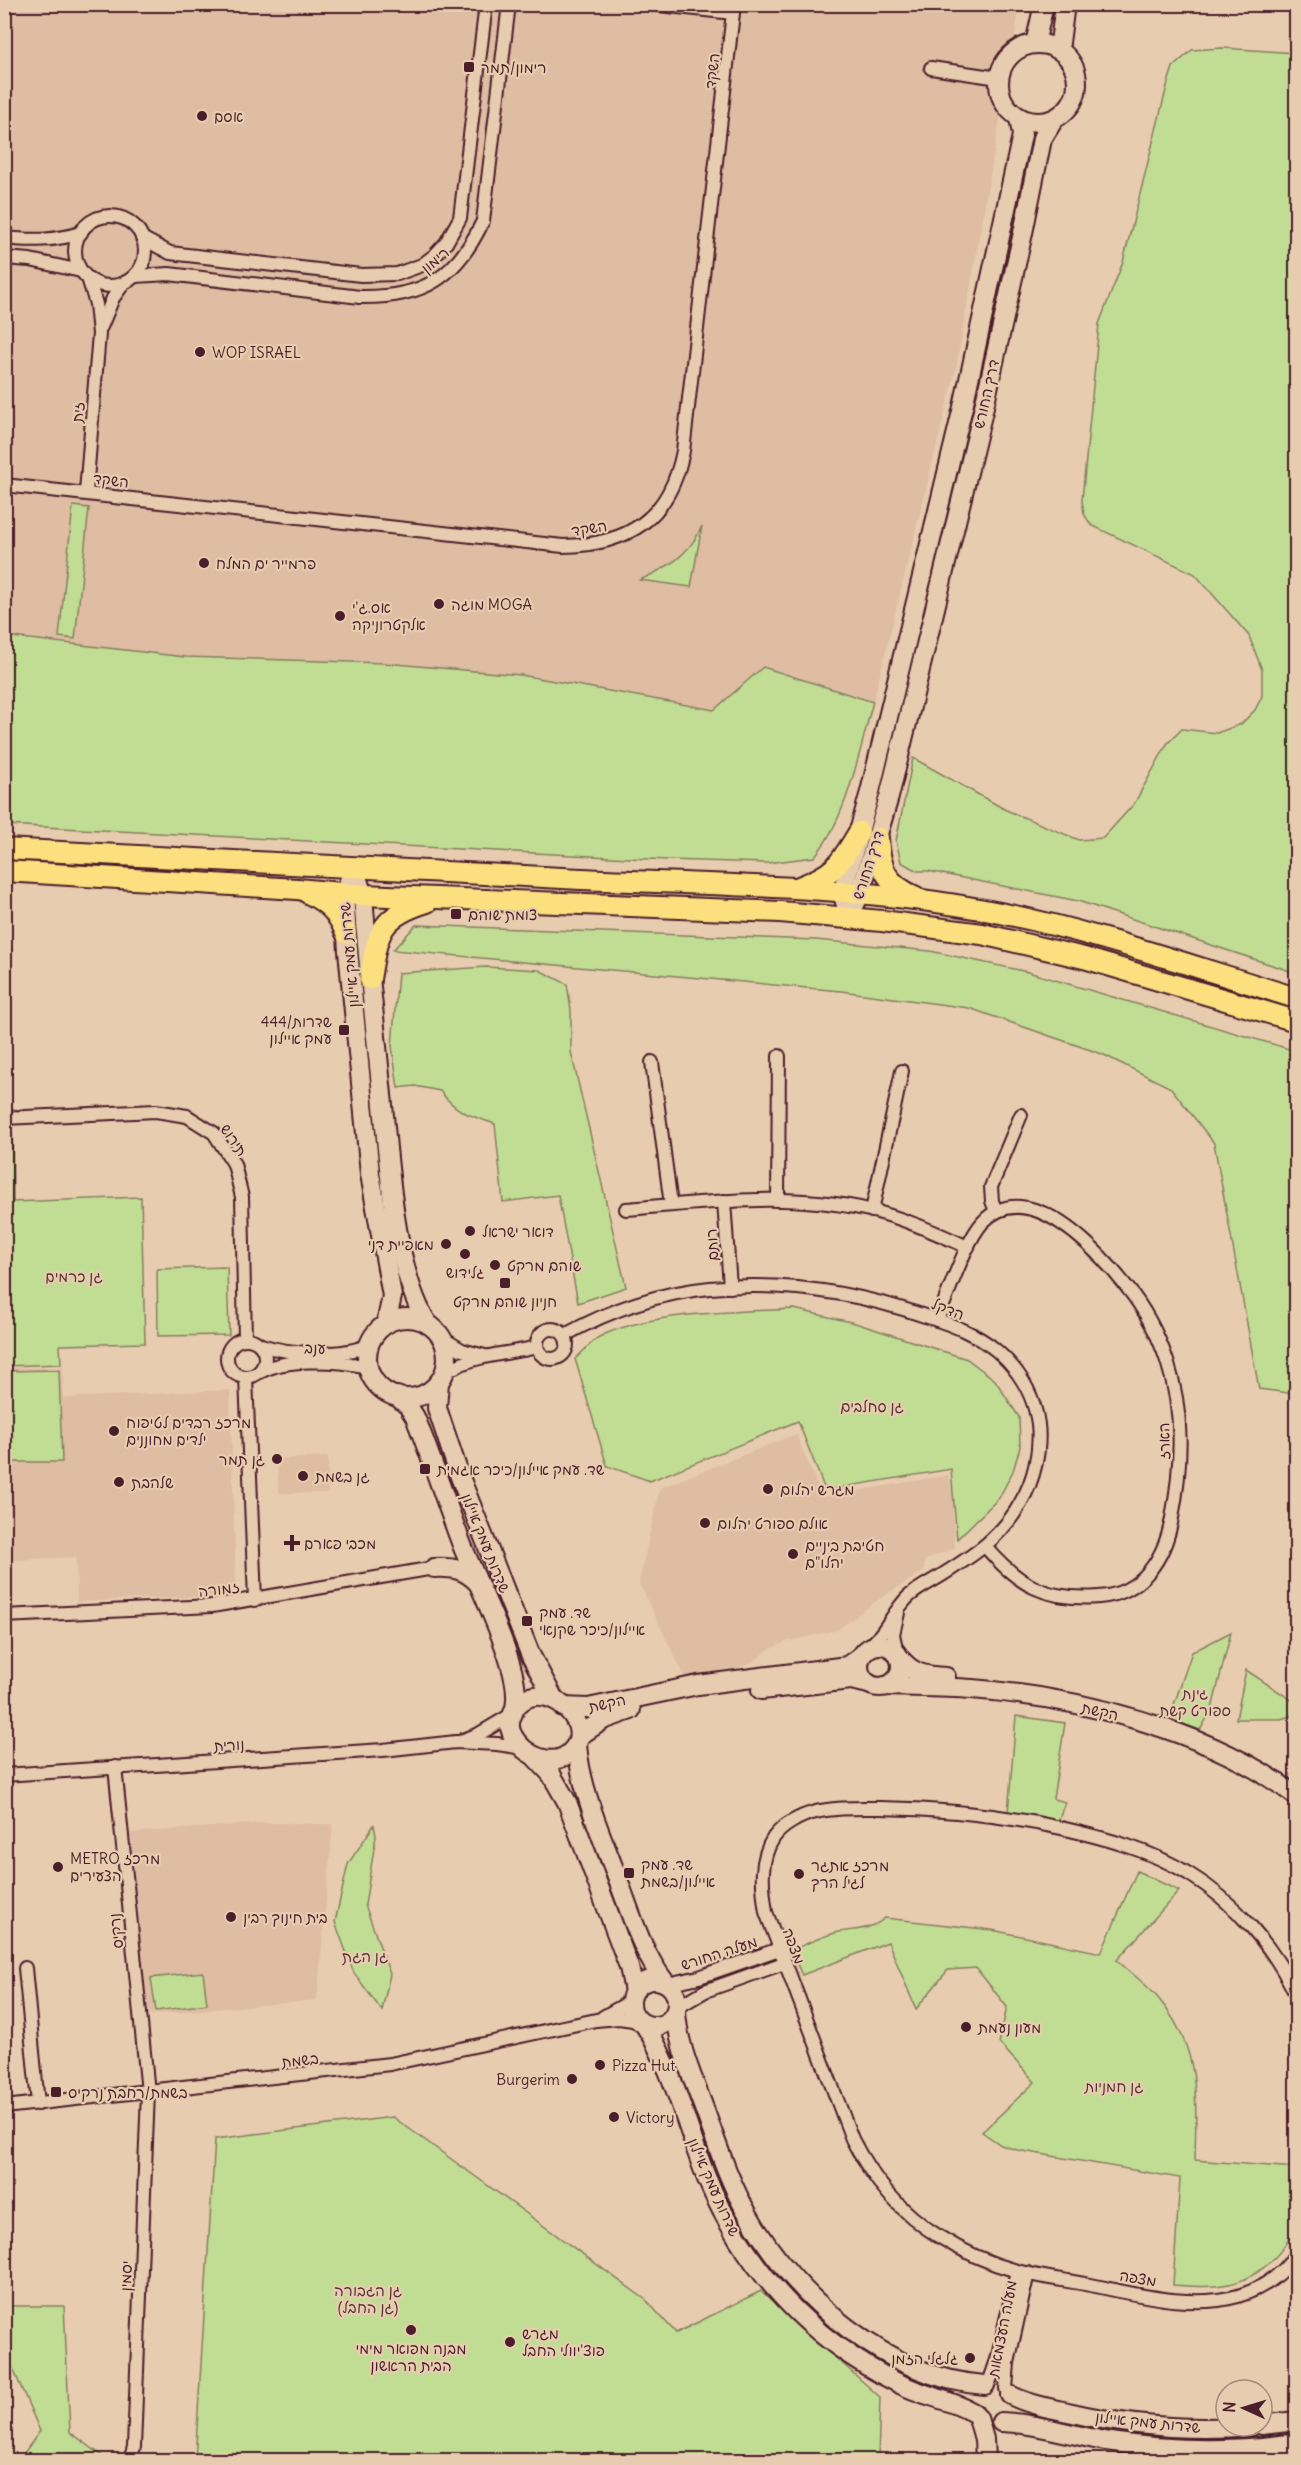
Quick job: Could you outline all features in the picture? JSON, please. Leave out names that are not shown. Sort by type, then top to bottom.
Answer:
[{"type":"main road","points":[[1035,44],[1044,4]]},
{"type":"main road","points":[[1059,50],[1065,4]]},
{"type":"main road","points":[[1035,44],[1048,45],[1059,50],[1069,58],[1078,81],[1077,93],[1072,105],[1053,120],[1041,123],[1019,118],[1010,111],[999,90],[999,78],[1003,65],[1011,54],[1022,47],[1035,44]]},
{"type":"main road","name":"דרך החורש","points":[[849,917],[859,832],[983,319],[1022,135],[1019,118]]},
{"type":"main road","name":"דרך החורש","points":[[851,893],[878,838],[985,400],[1042,139],[1053,120]]},
{"type":"main road","points":[[792,889],[822,878],[837,867],[859,832]]},
{"type":"main road","points":[[878,838],[880,861],[886,875],[896,886],[927,901]]},
{"type":"main road","points":[[4,849],[792,889],[927,901],[1042,922],[1296,998]]},
{"type":"main road","name":"שדרות עמק איילון","points":[[354,868],[354,894],[370,979],[394,1205],[408,1275],[419,1310],[428,1324]]},
{"type":"main road","points":[[4,871],[297,888],[437,899],[780,912],[849,917],[982,934],[1084,958],[1296,1021]]},
{"type":"main road","points":[[297,888],[329,906],[339,916],[346,933]]},
{"type":"main road","name":"שדרות עמק איילון","points":[[354,894],[346,933],[370,1174],[392,1296],[386,1324]]},
{"type":"main road","points":[[370,979],[374,954],[385,925],[403,910],[437,899]]},
{"type":"main road","points":[[407,1318],[428,1324],[442,1338],[447,1353],[441,1378],[420,1396],[409,1398],[397,1396],[379,1386],[372,1376],[367,1356],[376,1334],[386,1324],[407,1318]]},
{"type":"main road","name":"שדרות עמק איילון","points":[[441,1378],[437,1408],[460,1477],[531,1656],[558,1703]]},
{"type":"main road","name":"שדרות עמק איילון","points":[[397,1396],[408,1406],[415,1417],[459,1537],[510,1663],[515,1687],[513,1712]]},
{"type":"main road","points":[[434,1568],[452,1555],[459,1537]]},
{"type":"main road","points":[[434,1568],[454,1568],[463,1571],[479,1583]]},
{"type":"main road","points":[[879,1645],[892,1648],[898,1655],[902,1666],[896,1680],[877,1685],[864,1680],[859,1668],[864,1652],[879,1645]]},
{"type":"main road","name":"הקשת","points":[[558,1703],[588,1708],[688,1686],[847,1666],[864,1652]]},
{"type":"main road","name":"הקשת","points":[[898,1655],[907,1667],[926,1676],[973,1678],[1056,1691],[1169,1719],[1238,1747],[1296,1783]]},
{"type":"main road","name":"הקשת","points":[[578,1740],[603,1720],[616,1714],[672,1701],[851,1680],[877,1685],[994,1692],[1083,1707],[1139,1721],[1190,1736],[1226,1753],[1266,1775],[1296,1796]]},
{"type":"main road","points":[[534,1695],[558,1703],[576,1722],[579,1767],[586,1796],[643,1946],[654,1968],[675,1994],[676,2010],[671,2018],[660,2025],[642,2022],[632,2008],[633,1994],[629,1967],[567,1802],[551,1774],[512,1733],[513,1712],[521,1700],[534,1695]]},
{"type":"main road","points":[[530,1752],[540,1759],[555,1761],[566,1756],[578,1740]]},
{"type":"main road","points":[[633,1994],[645,1982],[652,1980],[666,1983]]},
{"type":"main road","name":"שדרות עמק איילון","points":[[676,2010],[681,2045],[728,2170],[748,2215],[777,2259],[827,2311],[866,2341],[927,2373],[959,2382],[987,2384]]},
{"type":"main road","name":"שדרות עמק איילון","points":[[642,2022],[660,2052],[718,2204],[741,2247],[771,2285],[813,2327],[854,2359],[898,2384],[976,2415]]},
{"type":"main road","points":[[987,2384],[996,2384],[1008,2392],[1011,2409],[1000,2422],[985,2460],[984,2439],[972,2399],[977,2390],[987,2384]]},
{"type":"main road","name":"שדרות עמק איילון","points":[[1008,2392],[1051,2408],[1136,2424],[1214,2428]]},
{"type":"main road","points":[[976,2415],[987,2423],[1000,2422]]},
{"type":"main road","points":[[1274,2424],[1296,2421]]},
{"type":"main road","name":"שדרות עמק איילון","points":[[1000,2422],[1106,2441],[1160,2447],[1220,2450],[1296,2443]]},
{"type":"street","name":"רימון","points":[[142,238],[170,253],[361,275],[397,274],[422,265],[446,243],[460,218],[486,4]]},
{"type":"street","name":"רימון","points":[[129,279],[169,274],[360,297],[382,297],[427,287],[442,277],[467,252],[483,221],[509,4]]},
{"type":"street","points":[[650,4],[734,9]]},
{"type":"street","name":"השקד","points":[[4,484],[348,524],[563,546],[589,546],[612,541],[634,531],[655,513],[667,496],[681,459],[734,9]]},
{"type":"street","points":[[931,68],[999,78]]},
{"type":"street","points":[[4,258],[30,260],[84,275],[106,286],[129,279],[144,259],[142,238],[136,228],[116,217],[94,220],[81,233],[75,245],[76,261],[84,275]]},
{"type":"street","points":[[4,238],[52,240],[81,233]]},
{"type":"street","name":"זית","points":[[84,275],[96,304],[99,334],[86,492]]},
{"type":"street","name":"זית","points":[[99,334],[113,298],[129,279]]},
{"type":"street","points":[[778,1056],[778,1200]]},
{"type":"street","points":[[652,1062],[671,1205]]},
{"type":"street","points":[[872,1210],[902,1071]]},
{"type":"street","name":"תירוש","points":[[4,1118],[156,1111],[187,1116],[214,1133],[234,1164],[242,1197],[245,1339]]},
{"type":"street","points":[[937,1320],[969,1247],[983,1222],[996,1211],[992,1201],[991,1187],[1022,1115]]},
{"type":"street","points":[[626,1209],[724,1201],[819,1202],[872,1210],[915,1224],[969,1247]]},
{"type":"street","name":"רותם","points":[[724,1201],[730,1287]]},
{"type":"street","name":"הארז","points":[[985,1546],[1010,1574],[1026,1584],[1049,1593],[1073,1598],[1122,1593],[1137,1585],[1149,1573],[1162,1553],[1171,1528],[1181,1459],[1180,1424],[1167,1362],[1156,1333],[1126,1286],[1099,1257],[1049,1214],[1030,1207],[1013,1207],[996,1211]]},
{"type":"street","name":"הדקל","points":[[565,1335],[635,1303],[687,1291],[730,1287],[776,1287],[836,1294],[901,1308],[980,1338],[996,1350],[1022,1378],[1031,1395],[1036,1413],[1038,1448],[1029,1484],[1012,1518],[1000,1533],[985,1546],[916,1591],[900,1606],[876,1642],[864,1652]]},
{"type":"street","points":[[556,1329],[565,1335],[568,1346],[558,1359],[543,1356],[537,1347],[537,1339],[544,1330],[556,1329]]},
{"type":"street","points":[[442,1338],[462,1350],[486,1356]]},
{"type":"street","points":[[245,1339],[261,1345],[265,1358],[261,1370],[251,1376],[235,1374],[230,1370],[226,1356],[231,1345],[245,1339]]},
{"type":"street","name":"ענב","points":[[261,1345],[283,1351],[344,1352],[360,1350],[370,1344]]},
{"type":"street","points":[[441,1378],[454,1366],[486,1356],[537,1347]]},
{"type":"street","name":"ענב","points":[[251,1376],[270,1367],[300,1363],[354,1364],[363,1366],[372,1376]]},
{"type":"street","points":[[251,1376],[255,1600]]},
{"type":"street","name":"זמורה","points":[[4,1616],[212,1606],[434,1568]]},
{"type":"street","points":[[898,1655],[893,1634],[900,1606]]},
{"type":"street","name":"נורית","points":[[456,1742],[479,1734],[513,1712]]},
{"type":"street","name":"נורית","points":[[4,1775],[383,1750],[456,1742],[497,1744],[530,1752]]},
{"type":"street","name":"נרקיס","points":[[115,1767],[148,2092]]},
{"type":"street","name":"מצפה","points":[[1296,1995],[1288,1976],[1240,1915],[1189,1873],[1156,1857],[1112,1841],[1019,1820],[964,1812],[874,1808],[812,1813],[792,1822],[775,1836],[766,1854],[762,1872],[766,1912],[852,2139],[864,2163],[876,2179],[918,2222],[940,2238],[968,2252],[1023,2272],[1153,2296],[1213,2301],[1238,2296],[1278,2277],[1296,2255]]},
{"type":"street","name":"מעלה החורש","points":[[666,1983],[699,1977],[779,1949]]},
{"type":"street","name":"מעלה החורש","points":[[676,2010],[705,1991],[784,1963]]},
{"type":"street","points":[[25,1968],[38,2104]]},
{"type":"street","name":"בשמת","points":[[596,2020],[626,2004],[633,1994]]},
{"type":"street","name":"בשמת","points":[[4,2107],[390,2064],[596,2020],[619,2018],[642,2022]]},
{"type":"street","name":"יסמין","points":[[130,2460],[134,2447],[148,2092]]},
{"type":"street","name":"מעלה העצמאות","points":[[987,2384],[997,2360],[1023,2272]]},
{"type":"street","name":"מעלה העצמאות","points":[[1008,2392],[1008,2363],[1023,2272]]},
{"type":"shaded area","points":[[5,5],[1020,5],[956,368],[873,702],[764,667],[714,710],[521,675],[384,663],[185,657],[5,636]]},
{"type":"shaded area","name":"שלהבת","points":[[63,1367],[63,1398],[230,1390],[236,1587],[231,1592],[223,1595],[77,1602],[76,1557],[12,1560],[8,1487],[5,1477],[5,1368]]},
{"type":"shaded area","name":"חטיבת ביניים יהלו\"ם","points":[[796,1434],[822,1497],[948,1475],[952,1488],[955,1548],[925,1560],[924,1571],[879,1599],[837,1630],[785,1642],[768,1650],[754,1661],[731,1671],[685,1677],[639,1583],[660,1488]]},
{"type":"shaded area","name":"גן בשמת","points":[[328,1457],[328,1493],[279,1493],[277,1459]]},
{"type":"shaded area","name":"בית חינוך רבין","points":[[262,1823],[333,1824],[317,2000],[147,2015],[130,1833]]},
{"type":"green space","points":[[1222,48],[1296,53],[1296,973],[1078,901],[928,871],[917,871],[901,862],[896,841],[913,758],[1006,810],[1079,840],[1103,838],[1134,804],[1167,744],[1182,729],[1217,733],[1241,724],[1255,710],[1262,696],[1262,670],[1249,636],[1195,574],[1091,525],[1084,514],[1082,500],[1099,324],[1123,262],[1167,86],[1173,67],[1192,50]]},
{"type":"green space","points":[[73,506],[89,508],[75,639],[59,637]]},
{"type":"green space","points":[[702,526],[691,587],[640,580],[660,570],[684,553]]},
{"type":"green space","points":[[4,636],[185,657],[384,663],[521,675],[714,710],[763,667],[873,702],[844,804],[826,841],[814,857],[767,863],[668,860],[5,825]]},
{"type":"green space","points":[[416,925],[816,940],[930,951],[1028,972],[1296,1051],[1296,1383],[1289,1393],[1259,1389],[1214,1143],[1171,1088],[1102,1054],[969,1008],[841,991],[393,950]]},
{"type":"green space","points":[[486,967],[539,970],[567,984],[571,1010],[571,1052],[626,1287],[578,1303],[558,1195],[503,1202],[495,1124],[458,1109],[440,1091],[415,1086],[398,1088],[392,1046],[398,973]]},
{"type":"green space","name":"גן כרמים","points":[[4,1133],[12,1133],[13,1202],[141,1197],[145,1343],[60,1345],[61,1364],[5,1366]]},
{"type":"green space","points":[[227,1267],[229,1335],[158,1336],[157,1269]]},
{"type":"green space","name":"גן סחלבים","points":[[794,1309],[855,1323],[967,1359],[995,1380],[1019,1417],[1020,1447],[1013,1471],[999,1498],[957,1539],[951,1469],[825,1490],[798,1421],[650,1481],[607,1466],[575,1359],[593,1342],[619,1328],[643,1322],[695,1314]]},
{"type":"green space","points":[[59,1370],[62,1462],[8,1462],[5,1371]]},
{"type":"green space","name":"גינת ספורט קשת","points":[[1231,1632],[1212,1709],[1200,1730],[1169,1719],[1192,1652]]},
{"type":"green space","points":[[1246,1670],[1296,1703],[1296,1714],[1281,1719],[1236,1719]]},
{"type":"green space","points":[[1016,1716],[1065,1723],[1053,1799],[1065,1802],[1057,1824],[1008,1813]]},
{"type":"green space","name":"גן הגת","points":[[374,1825],[376,1836],[365,1905],[390,1974],[382,2011],[354,1973],[335,1922],[348,1864]]},
{"type":"green space","name":"גן חמניות","points":[[1137,1871],[1179,1891],[1117,1960],[1158,1998],[1172,2017],[1182,2037],[1193,2075],[1196,2116],[1195,2160],[1296,2168],[1296,2215],[1289,2238],[1282,2249],[1263,2268],[1241,2281],[1229,2284],[1173,2285],[1180,2178],[1017,2150],[1001,2145],[982,2132],[1035,2082],[999,2043],[1007,2007],[976,1968],[948,1970],[916,2009],[888,1942],[802,1975],[791,1951],[835,1933],[873,1925],[885,1918],[992,1930],[1101,1953]]},
{"type":"green space","points":[[203,1972],[207,2004],[156,2011],[151,1978]]},
{"type":"green space","name":"גן הגבורה (גן החבל)","points":[[393,2117],[646,2300],[676,2333],[761,2291],[880,2397],[878,2460],[195,2460],[215,2139]]},
{"type":"green space","points":[[5,2306],[64,2306],[70,2432],[108,2460],[19,2460],[40,2431],[5,2350]]},
{"type":"place","name":"רימון/תמר","points":[[469,67]]},
{"type":"place","name":"אסם","points":[[202,116]]},
{"type":"place","name":"WOP ISRAEL","points":[[200,352]]},
{"type":"place","name":"פרמייר ים המלח","points":[[204,563]]},
{"type":"place","name":"מוגה MOGA","points":[[439,604]]},
{"type":"place","name":"אס.ג'י אלקטרוניקה","points":[[340,616]]},
{"type":"place","name":"צומת שוהם","points":[[456,914]]},
{"type":"place","name":"444/שדרות עמק איילון","points":[[344,1030]]},
{"type":"place","name":"דואר ישראל","points":[[470,1231]]},
{"type":"place","name":"מאפיית דני","points":[[446,1244]]},
{"type":"place","name":"גלידוש","points":[[465,1254]]},
{"type":"place","name":"שוהם מרקט","points":[[495,1265]]},
{"type":"place","name":"חניון שוהם מרקט","points":[[505,1283]]},
{"type":"place","name":"מרכז רבדים לטיפוח ילדים מחוננים","points":[[114,1431]]},
{"type":"place","name":"גן תמר","points":[[277,1459]]},
{"type":"place","name":"שד. עמק איילון/כיכר אגמית","points":[[425,1469]]},
{"type":"place","name":"גן בשמת","points":[[303,1476]]},
{"type":"place","name":"שלהבת","points":[[119,1482]]},
{"type":"place","name":"מגרש יהלום","points":[[768,1489]]},
{"type":"place","name":"אולם ספורט יהלום","points":[[705,1523]]},
{"type":"place","name":"מכבי פארם","points":[[292,1543]]},
{"type":"place","name":"חטיבת ביניים יהלו\"ם","points":[[793,1554]]},
{"type":"place","name":"שד. עמק איילון/כיכר שקנאי","points":[[527,1621]]},
{"type":"place","name":"METRO מרכז הצעירים","points":[[58,1867]]},
{"type":"place","name":"שד. עמק איילון/בשמת","points":[[629,1873]]},
{"type":"place","name":"מרכז אתגר לגיל הרך","points":[[799,1874]]},
{"type":"place","name":"בית חינוך רבין","points":[[231,1917]]},
{"type":"place","name":"מעון נעמת","points":[[966,2027]]},
{"type":"place","name":"Pizza Hut","points":[[600,2065]]},
{"type":"place","name":"Burgerim","points":[[572,2079]]},
{"type":"place","name":"בשמת/רחבת נרקיס","points":[[56,2092]]},
{"type":"place","name":"Victory","points":[[614,2117]]},
{"type":"place","name":"מבנה מפואר מימי הבית הראשון","points":[[411,2330]]},
{"type":"place","name":"מגרש פוצ'יוולי החבל","points":[[510,2342]]},
{"type":"place","name":"גלגלי הזמן","points":[[970,2358]]}]
